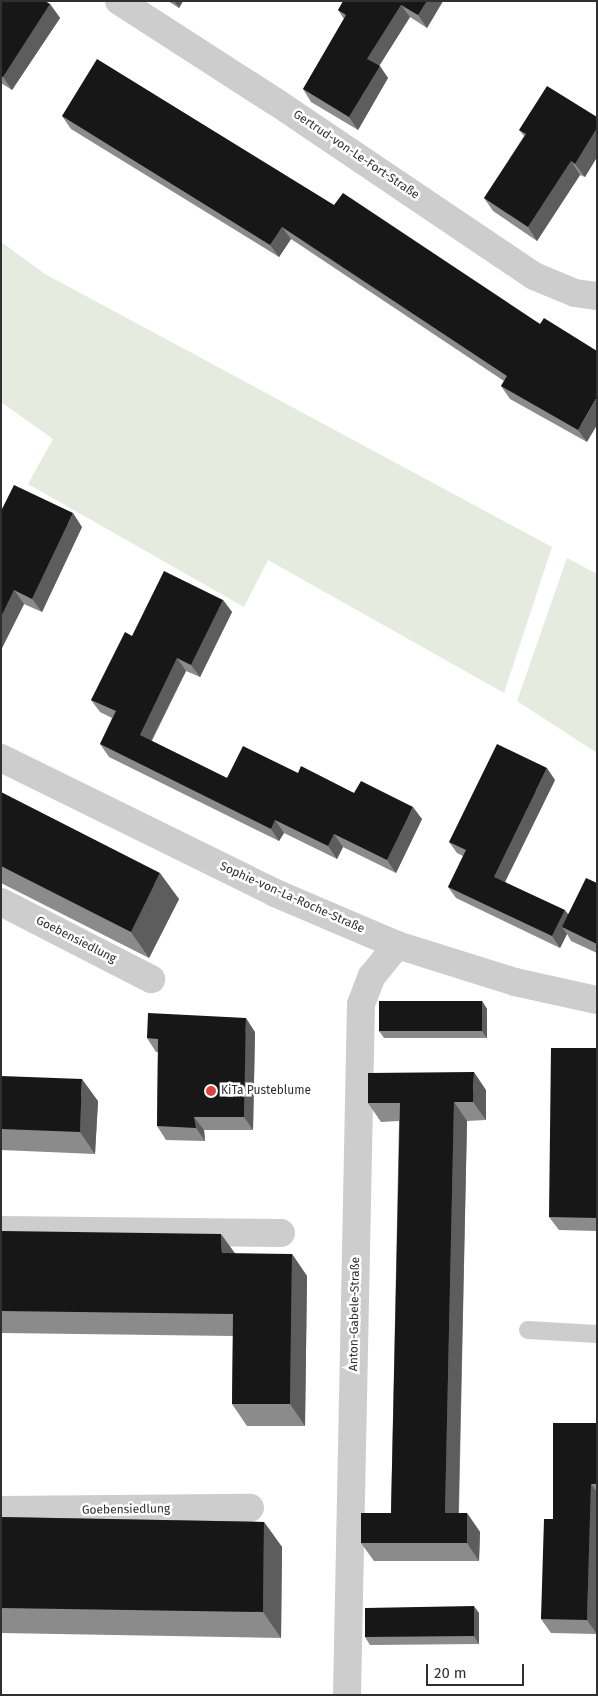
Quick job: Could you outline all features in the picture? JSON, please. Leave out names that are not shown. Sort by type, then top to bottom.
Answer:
[{"type":"street","name":"Gertrud-von-Le-Fort-Straße","points":[[119,1],[276,102],[534,276],[575,293],[597,296]]},
{"type":"street","name":"Sophie-von-La-Roche-Straße","points":[[1,758],[275,893],[397,945],[515,982],[597,1000]]},
{"type":"street","name":"Goebensiedlung","points":[[1,902],[151,979]]},
{"type":"street","name":"Anton-Gabele-Straße","points":[[347,1695],[361,1004],[372,976],[397,945]]},
{"type":"street","points":[[1,1230],[280,1233]]},
{"type":"street","name":"Goebensiedlung","points":[[1,1510],[250,1508]]},
{"type":"lane","points":[[528,1330],[597,1334]]},
{"type":"shaded area","points":[[1,242],[45,274],[552,547],[504,693],[268,560],[244,607],[28,484],[53,439],[1,402]]},
{"type":"shaded area","points":[[567,558],[597,574],[597,753],[517,701]]},
{"type":"building","points":[[1,1],[45,1],[50,4],[3,77],[1,76]]},
{"type":"building","points":[[343,1],[427,1],[418,15],[401,5],[367,59],[380,66],[349,117],[303,89],[346,15],[338,10]]},
{"type":"building","points":[[97,59],[334,205],[343,193],[540,324],[544,318],[597,351],[597,397],[578,430],[501,386],[507,376],[282,227],[270,245],[62,116]]},
{"type":"building","points":[[547,86],[597,117],[597,128],[575,164],[571,161],[528,227],[484,198],[526,134],[519,130]]},
{"type":"building","points":[[14,485],[73,513],[32,599],[14,590],[1,617],[1,511]]},
{"type":"building","points":[[164,571],[223,600],[191,665],[177,658],[140,735],[227,778],[243,746],[298,773],[301,766],[354,793],[361,781],[413,807],[387,860],[334,834],[328,846],[275,820],[271,829],[100,744],[116,711],[91,700],[125,632],[132,636]]},
{"type":"building","points":[[497,744],[547,768],[494,877],[565,910],[552,936],[448,887],[466,850],[449,842]]},
{"type":"building","points":[[1,792],[160,873],[131,932],[1,866]]},
{"type":"building","points":[[586,878],[597,883],[597,944],[562,927]]},
{"type":"building","points":[[379,1001],[482,1001],[482,1031],[379,1031]]},
{"type":"building","name":"KiTa Pusteblume","points":[[148,1013],[246,1018],[244,1117],[194,1117],[196,1128],[157,1126],[158,1039],[147,1038]]},
{"type":"building","points":[[551,1048],[597,1048],[597,1218],[549,1217]]},
{"type":"building","points":[[474,1072],[473,1102],[454,1102],[445,1513],[467,1513],[467,1543],[361,1543],[361,1513],[391,1513],[400,1103],[368,1103],[368,1073]]},
{"type":"building","points":[[1,1076],[82,1079],[80,1132],[1,1129]]},
{"type":"building","points":[[1,1231],[221,1234],[222,1253],[292,1254],[290,1404],[232,1404],[233,1314],[1,1311]]},
{"type":"building","points":[[553,1423],[597,1423],[597,1484],[591,1484],[587,1620],[541,1619],[544,1519],[553,1519]]},
{"type":"building","points":[[1,1517],[264,1522],[263,1612],[1,1608]]},
{"type":"building","points":[[474,1606],[474,1636],[365,1637],[365,1608]]},
{"type":"place","name":"KiTa Pusteblume","points":[[211,1091]]}]
